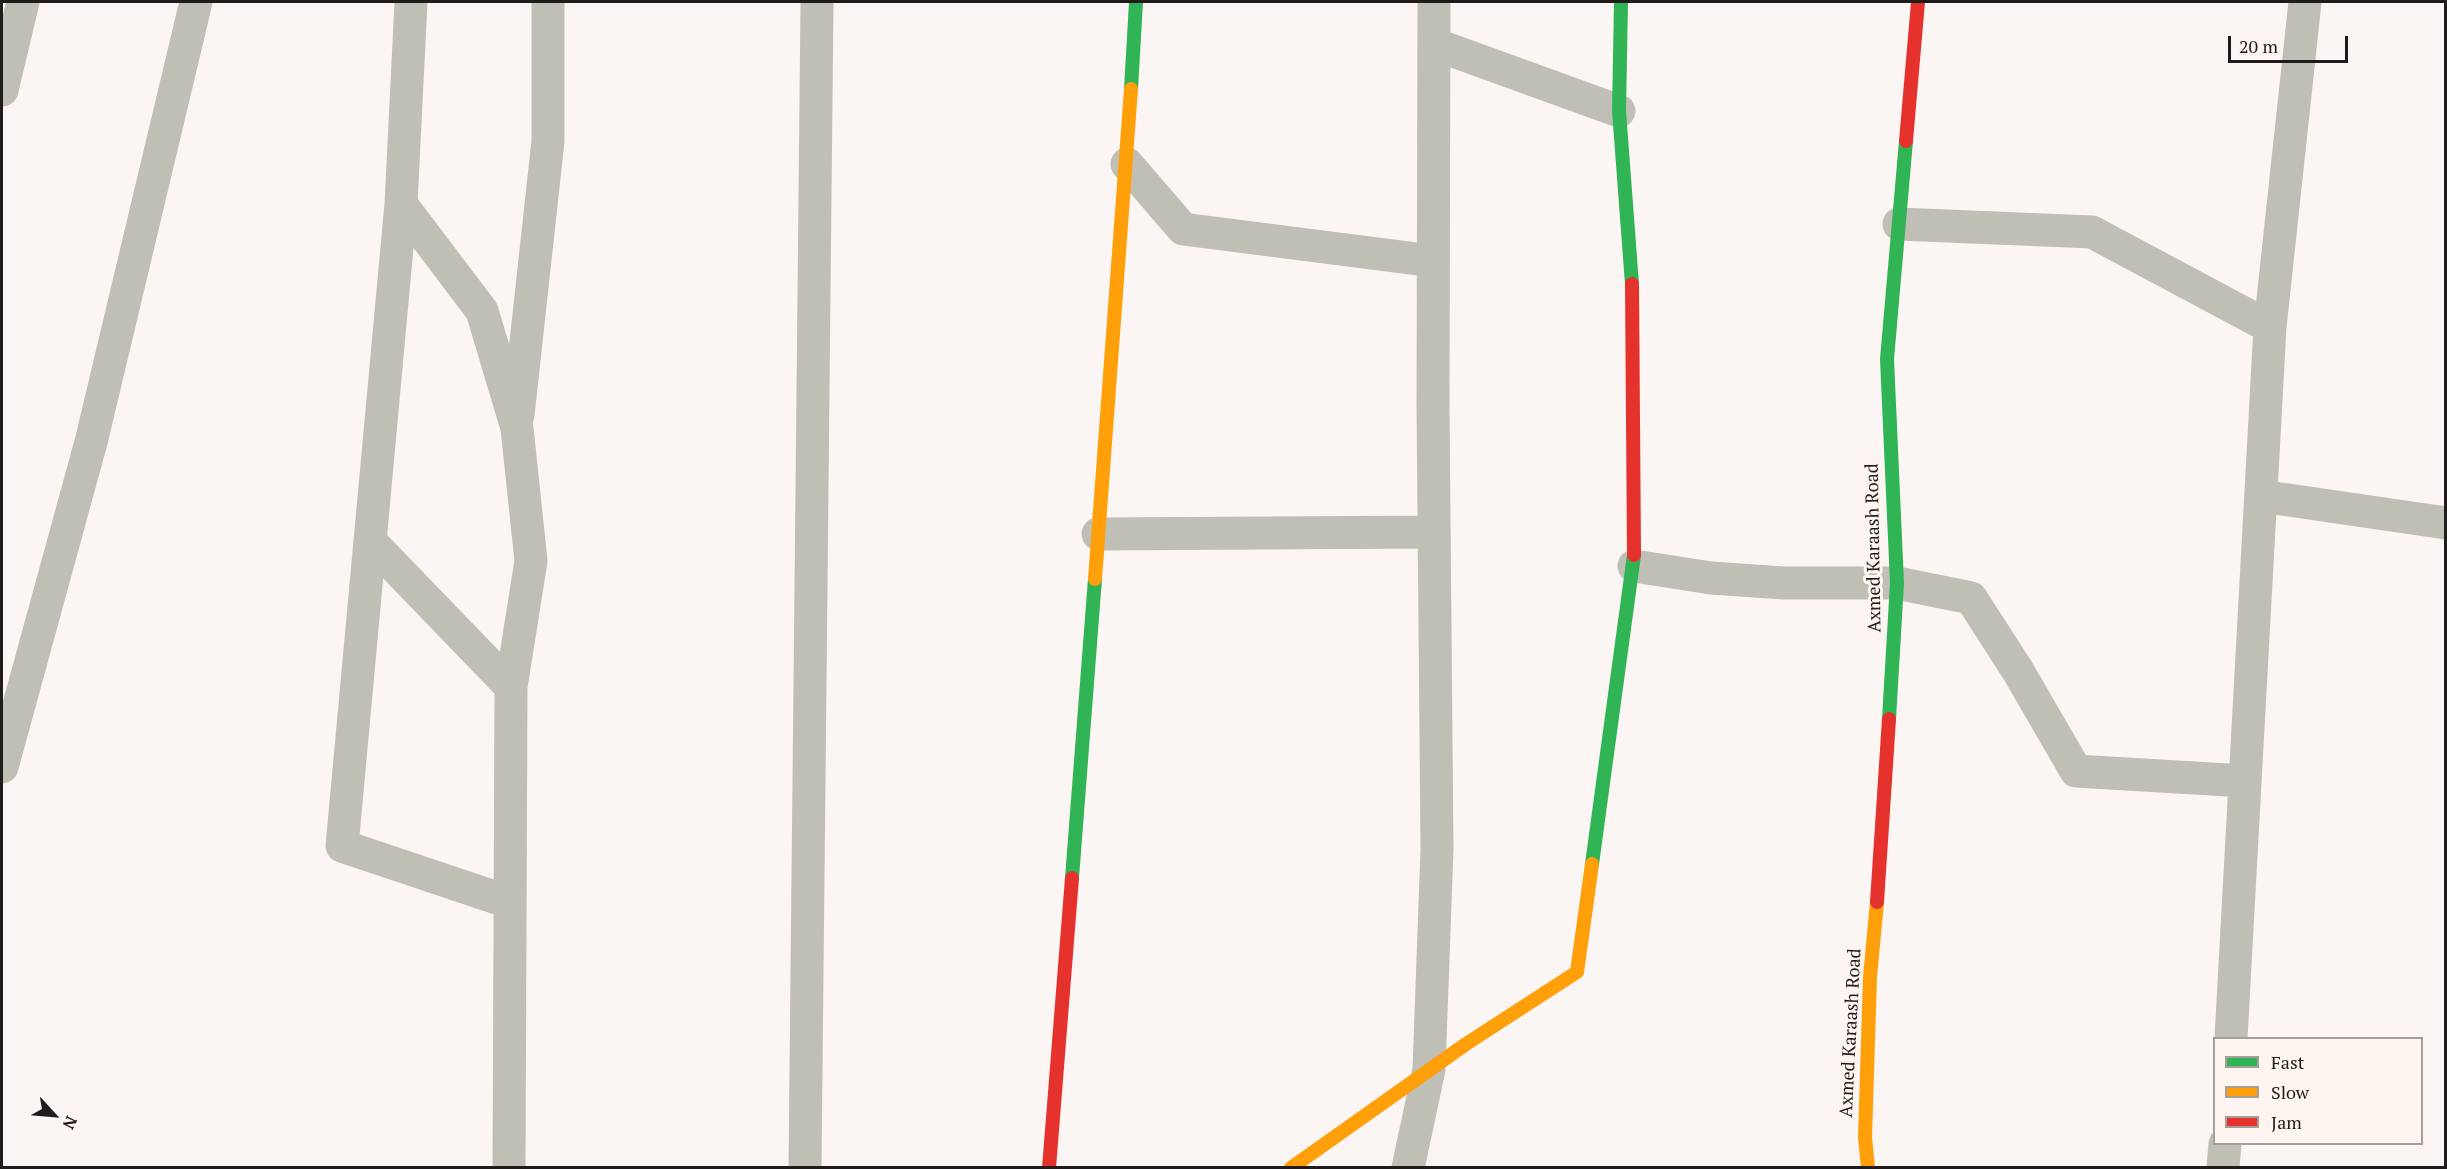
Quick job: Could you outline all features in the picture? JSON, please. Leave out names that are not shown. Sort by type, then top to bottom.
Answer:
[{"type":"street","points":[[2,90],[23,2]]},
{"type":"street","points":[[2,767],[91,442],[196,2]]},
{"type":"street","points":[[411,2],[401,204],[342,846],[509,902]]},
{"type":"street","points":[[517,428],[548,141],[548,2]]},
{"type":"street","points":[[805,1167],[817,2]]},
{"type":"street","points":[[1049,1167],[1127,164],[1136,2]]},
{"type":"street","points":[[1408,1167],[1429,1069],[1437,849],[1433,261],[1434,2]]},
{"type":"street","points":[[1291,1167],[1429,1069],[1577,972],[1634,566],[1633,291],[1619,111],[1621,2]]},
{"type":"street","name":"Axmed Karaash Road","points":[[1868,1167],[1865,1137],[1870,977],[1884,831],[1897,583],[1887,358],[1918,2]]},
{"type":"street","points":[[2230,1037],[2270,327],[2306,2]]},
{"type":"street","points":[[1434,44],[1619,111]]},
{"type":"street","points":[[1127,164],[1183,229],[1433,261]]},
{"type":"street","points":[[401,204],[482,311],[517,428],[531,561],[511,687],[509,1167]]},
{"type":"street","points":[[1899,224],[2092,232],[2270,327]]},
{"type":"street","points":[[2261,496],[2445,523]]},
{"type":"street","points":[[1098,534],[1434,532]]},
{"type":"street","points":[[370,541],[511,687]]},
{"type":"street","points":[[1634,566],[1711,578],[1784,583],[1897,583],[1971,598],[2018,670],[2076,771],[2245,781]]},
{"type":"street","points":[[2223,1167],[2225,1145]]},
{"type":"street","points":[[2218,1167],[2229,1167]]},
{"type":"traffic: fast","points":[[1131,89],[1136,2]]},
{"type":"traffic: fast","points":[[1621,2],[1619,111],[1632,284]]},
{"type":"traffic: fast","points":[[1889,719],[1897,583],[1887,359],[1906,141]]},
{"type":"traffic: fast","points":[[1592,864],[1634,555]]},
{"type":"traffic: fast","points":[[1072,878],[1095,579]]},
{"type":"traffic: slow","points":[[1095,579],[1131,89]]},
{"type":"traffic: slow","points":[[1291,1168],[1466,1044],[1577,972],[1592,864]]},
{"type":"traffic: slow","points":[[1868,1168],[1865,1137],[1870,977],[1877,902]]},
{"type":"traffic: jam","points":[[1906,141],[1918,2]]},
{"type":"traffic: jam","points":[[1632,284],[1634,555]]},
{"type":"traffic: jam","points":[[1877,902],[1889,719]]},
{"type":"traffic: jam","points":[[1049,1168],[1072,878]]}]
